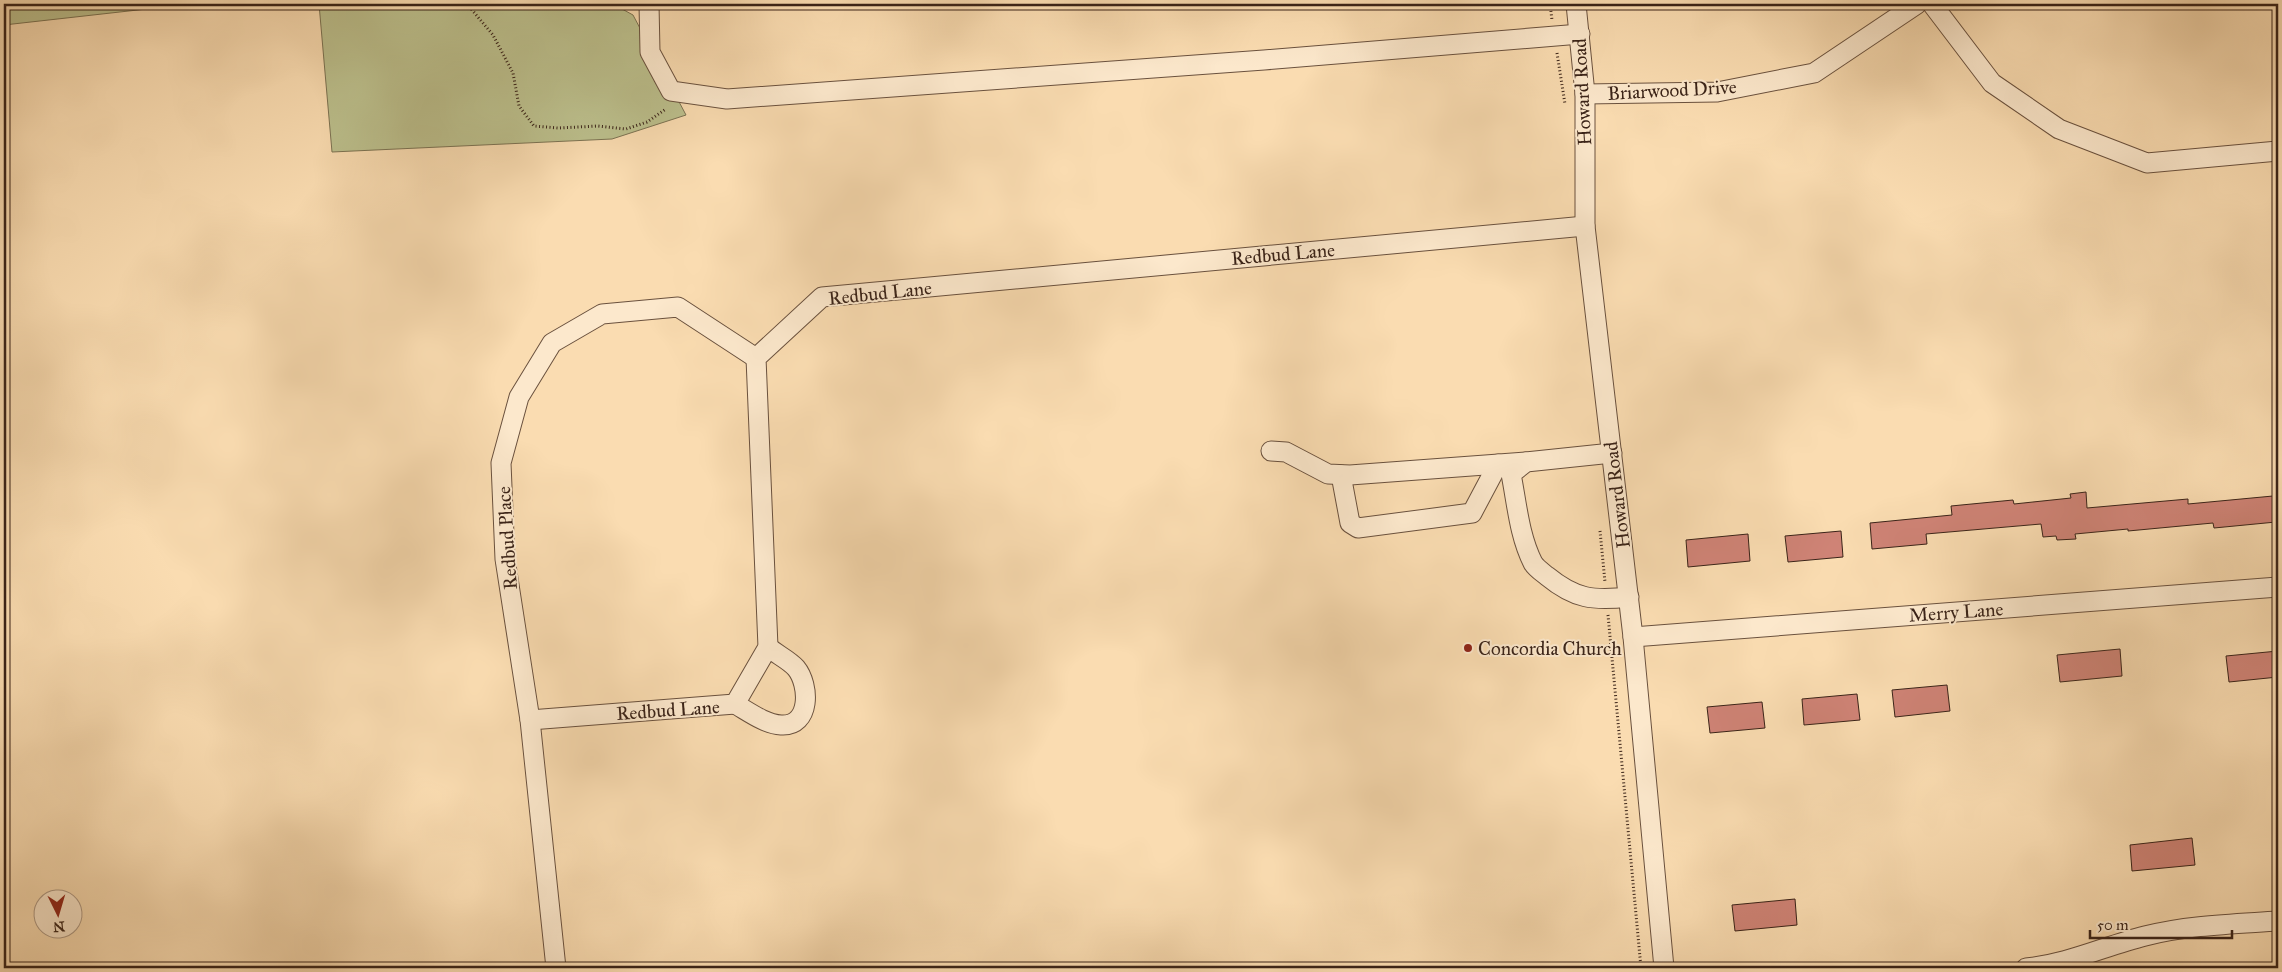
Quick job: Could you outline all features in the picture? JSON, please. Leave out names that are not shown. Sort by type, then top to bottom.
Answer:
[{"type":"street","points":[[649,4],[650,52],[671,91],[727,99],[1274,60],[1578,20]]},
{"type":"street","name":"Briarwood Drive","points":[[1585,94],[1717,92],[1814,73],[1917,4]]},
{"type":"street","points":[[1932,4],[1992,83],[2059,129],[2147,163],[2278,151]]},
{"type":"street","name":"Howard Road","points":[[1578,20],[1585,94],[1585,226],[1629,597],[1664,968]]},
{"type":"street","name":"Redbud Lane","points":[[756,358],[822,297],[1585,226]]},
{"type":"street","name":"Redbud Place","points":[[556,968],[530,720],[505,559],[501,464],[519,397],[552,343],[602,314],[678,307],[756,358]]},
{"type":"street","points":[[735,704],[762,719],[781,725],[794,722],[805,710],[807,694],[796,668],[768,647],[756,358]]},
{"type":"street","points":[[1271,451],[1286,452],[1328,474],[1341,475],[1526,462],[1612,453]]},
{"type":"street","points":[[1526,462],[1511,474],[1522,534],[1534,565],[1559,586],[1587,599],[1606,600],[1629,597]]},
{"type":"street","points":[[1341,475],[1350,522],[1358,528],[1472,512],[1498,464]]},
{"type":"street","name":"Merry Lane","points":[[1633,637],[2278,586]]},
{"type":"street","name":"Redbud Lane","points":[[530,720],[735,704],[768,647]]},
{"type":"street","points":[[2026,968],[2058,963],[2143,936],[2169,930],[2278,921]]},
{"type":"path","points":[[467,4],[493,35],[514,73],[519,106],[534,126],[558,128],[598,126],[626,129],[647,122],[674,103],[680,91]]},
{"type":"green space","points":[[4,4],[191,4],[4,25]]},
{"type":"green space","points":[[319,4],[613,4],[633,15],[686,115],[612,139],[332,152]]},
{"type":"building","points":[[2086,492],[2087,508],[2188,499],[2188,504],[2273,496],[2276,522],[2214,528],[2213,523],[2128,531],[2128,529],[2075,534],[2076,539],[2057,540],[2056,536],[2043,537],[2041,524],[1926,534],[1927,544],[1872,549],[1870,523],[1952,515],[1951,506],[2013,500],[2014,504],[2071,498],[2070,494]]},
{"type":"building","points":[[1841,531],[1843,557],[1788,562],[1785,536]]},
{"type":"building","points":[[1748,534],[1750,561],[1688,567],[1686,540]]},
{"type":"building","points":[[2120,649],[2122,676],[2060,682],[2057,655]]},
{"type":"building","points":[[2278,651],[2278,677],[2229,682],[2226,656]]},
{"type":"building","points":[[1947,685],[1950,711],[1895,717],[1892,690]]},
{"type":"building","points":[[1857,694],[1860,720],[1804,725],[1802,699]]},
{"type":"building","points":[[1762,702],[1765,728],[1710,733],[1707,707]]},
{"type":"building","points":[[2192,838],[2195,865],[2132,871],[2130,845]]},
{"type":"building","points":[[1795,899],[1797,925],[1735,931],[1732,905]]},
{"type":"place","name":"Concordia Church","points":[[1468,648]]}]
